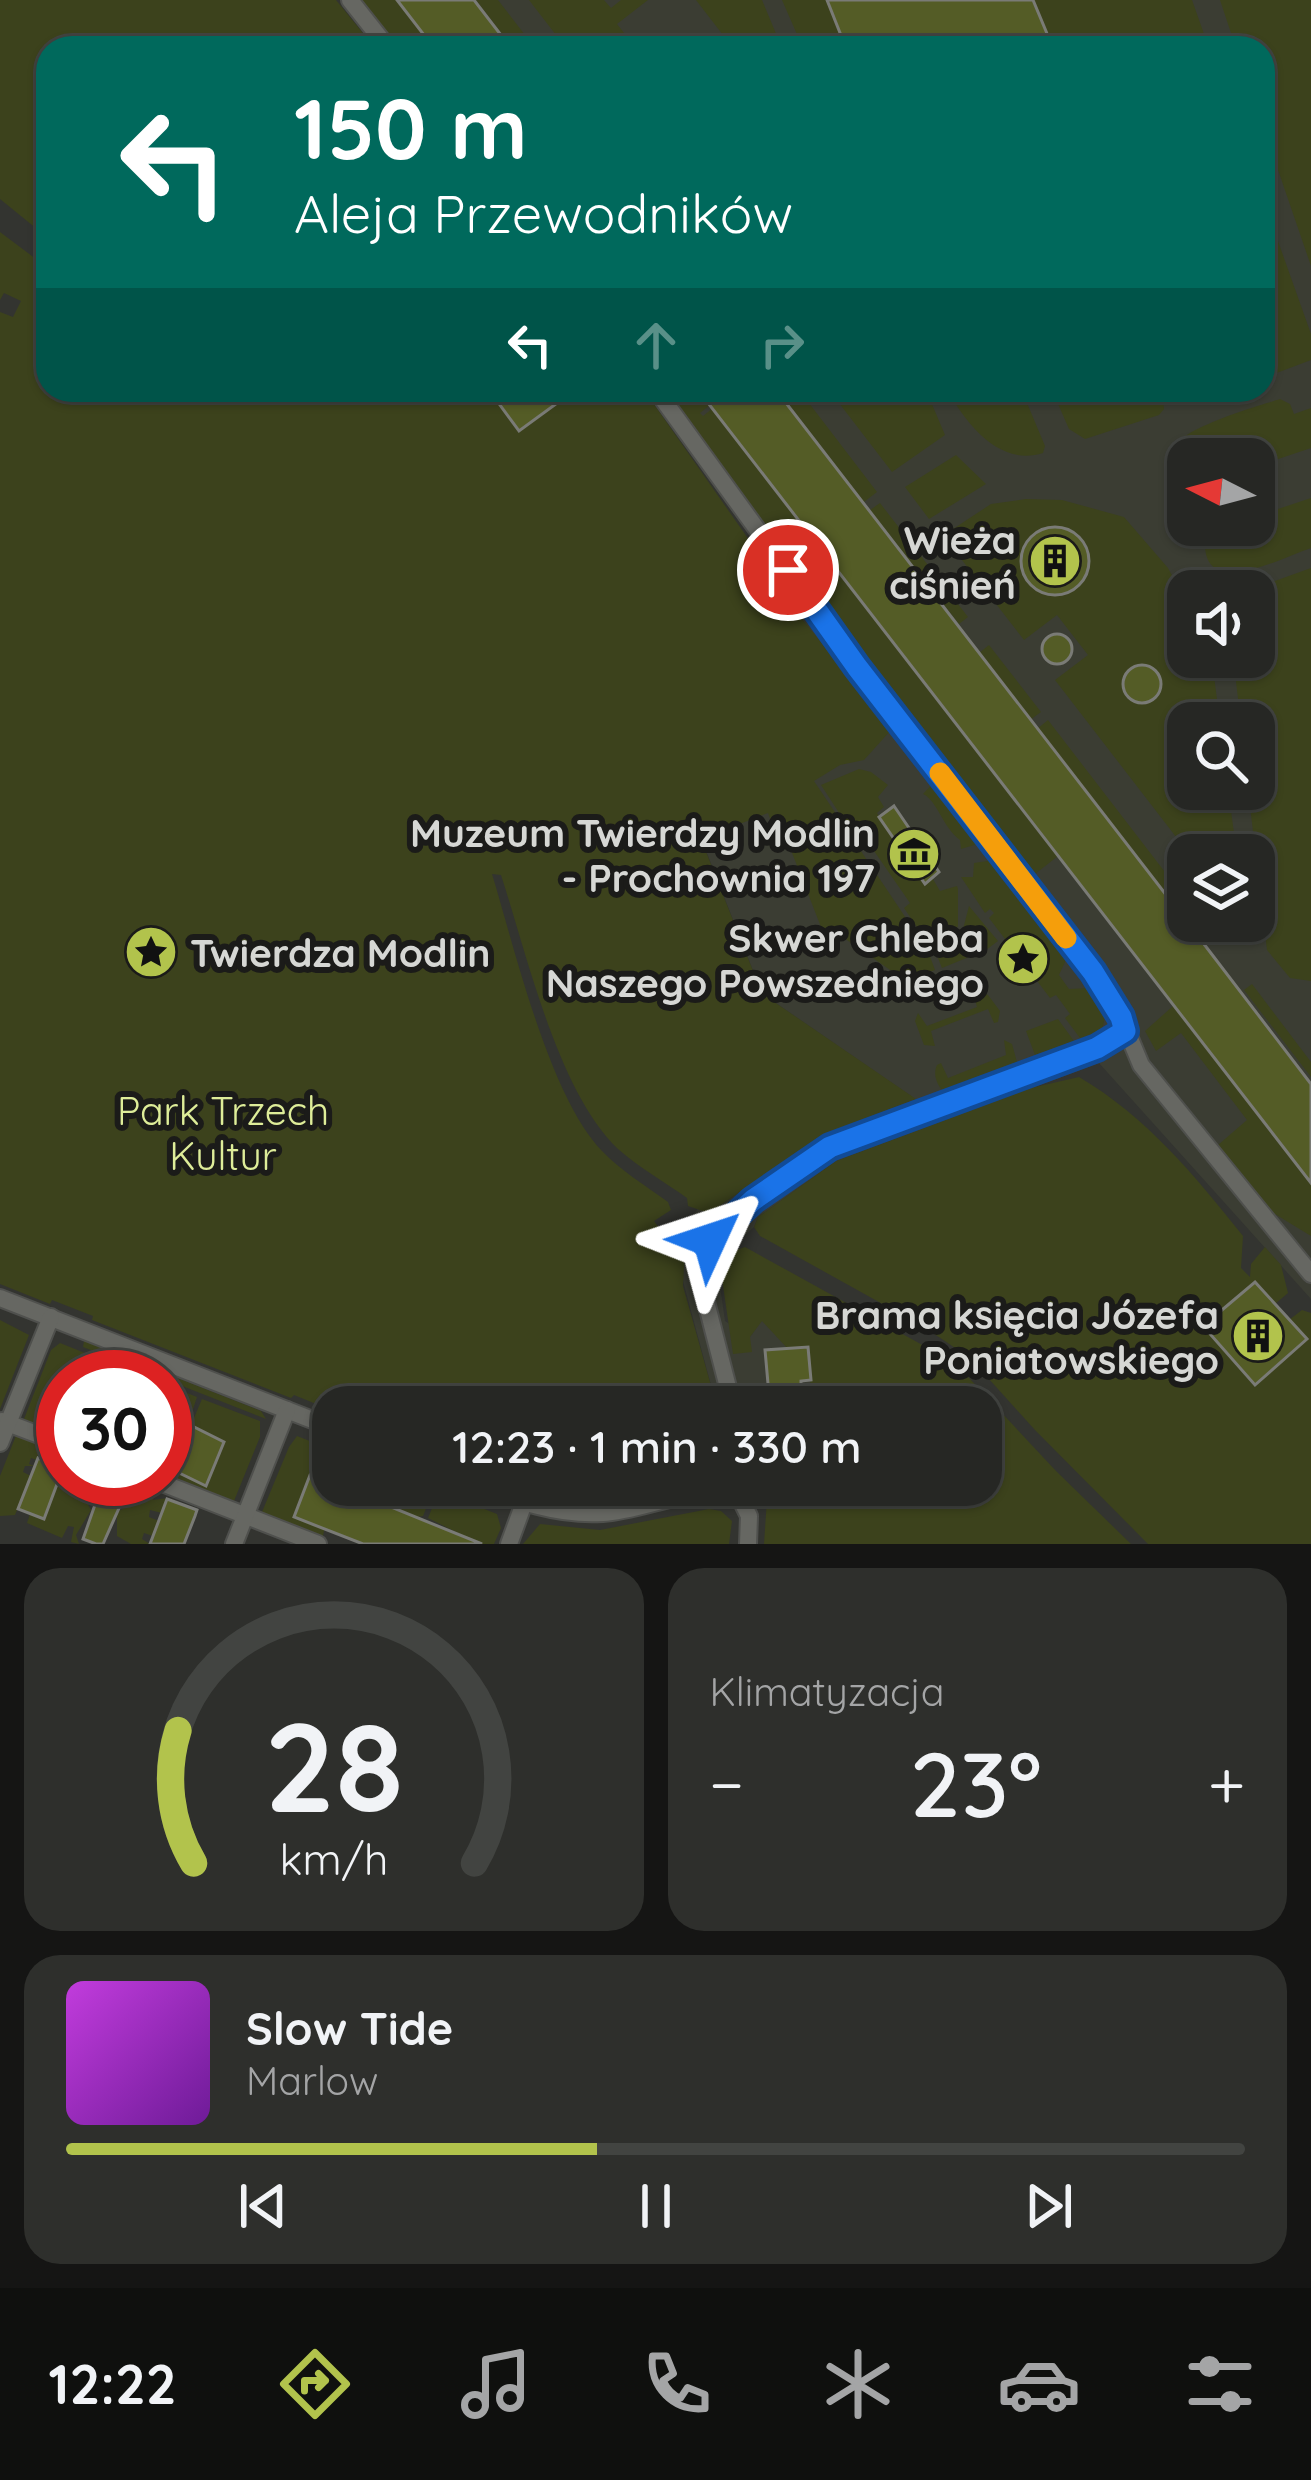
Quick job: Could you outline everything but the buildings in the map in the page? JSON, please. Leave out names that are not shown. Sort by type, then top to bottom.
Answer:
[{"type":"street","points":[[350,0],[378,36]]},
{"type":"street","points":[[665,402],[857,667],[1093,972],[1121,1017],[1142,1065],[1311,1274]]},
{"type":"street","points":[[728,1386],[702,1286],[703,1257],[719,1229],[830,1147],[1097,1048],[1125,1031]]},
{"type":"street","points":[[0,1298],[312,1419]]},
{"type":"street","points":[[0,1443],[4,1422],[51,1317]]},
{"type":"street","points":[[234,1544],[287,1409]]},
{"type":"street","points":[[4,1422],[36,1434]]},
{"type":"street","points":[[192,1494],[318,1544]]},
{"type":"street","points":[[509,1544],[523,1506]]},
{"type":"street","points":[[544,1506],[599,1514],[639,1506]]},
{"type":"street","points":[[746,1506],[748,1544]]},
{"type":"shaded area","points":[[357,0],[1311,0],[1311,1299],[1099,1063],[836,1161],[758,1217],[754,1227],[723,1255],[720,1286],[725,1321],[750,1337],[762,1320],[789,1349],[808,1347],[811,1380],[809,1386],[711,1386],[682,1277],[686,1227],[698,1208],[709,1213],[824,1134],[915,1099],[767,997],[759,986],[665,746],[783,595],[794,563],[672,402],[1275,402],[1275,36],[386,36]]},
{"type":"green space","points":[[0,0],[336,0],[365,36],[36,36],[36,228],[0,199]]},
{"type":"green space","points":[[357,0],[397,0],[424,35],[386,36]]},
{"type":"green space","points":[[476,0],[498,0],[526,36],[504,36]]},
{"type":"green space","points":[[529,0],[604,0],[611,8],[621,0],[648,0],[617,24],[626,36],[557,36]]},
{"type":"green space","points":[[696,0],[762,0],[777,36],[724,36]]},
{"type":"green space","points":[[782,0],[827,0],[841,36],[798,36]]},
{"type":"green space","points":[[1033,0],[1192,0],[1205,36],[1048,36]]},
{"type":"green space","points":[[1220,0],[1311,0],[1311,266],[1275,161],[1275,36],[1232,36]]},
{"type":"green space","name":"Park Trzech Kultur","points":[[0,232],[36,259],[36,402],[498,402],[520,430],[558,402],[652,402],[783,596],[892,729],[864,760],[840,765],[814,781],[928,951],[935,970],[906,981],[831,929],[822,942],[814,930],[821,927],[780,822],[772,824],[768,813],[701,839],[767,997],[916,1099],[824,1134],[709,1213],[688,1206],[687,1198],[626,1156],[597,1124],[561,1058],[501,875],[492,874],[550,1059],[583,1126],[609,1158],[668,1202],[671,1210],[654,1221],[662,1232],[680,1223],[691,1225],[686,1228],[683,1286],[711,1386],[312,1386],[312,1402],[192,1359],[192,1350],[169,1350],[92,1320],[93,1316],[0,1284],[0,312],[13,317],[21,301],[4,293],[0,300]]},
{"type":"green space","points":[[1275,233],[1311,334],[1311,360],[1275,374]]},
{"type":"green space","points":[[1280,399],[1290,404],[1294,414],[1311,408],[1311,448],[1275,460],[1275,438],[1183,438],[1220,419]]},
{"type":"green space","points":[[672,402],[708,402],[710,405],[700,413],[703,416],[713,408],[819,547],[795,563]]},
{"type":"green space","points":[[787,402],[808,402],[877,492],[864,502]]},
{"type":"green space","points":[[838,402],[931,402],[945,435],[892,472]]},
{"type":"green space","points":[[955,402],[1027,402],[1045,446],[1043,453],[1027,456],[998,448]]},
{"type":"green space","points":[[1057,402],[1163,402],[1159,415],[1085,439],[1069,429]]},
{"type":"green space","points":[[956,455],[986,484],[929,519],[905,487]]},
{"type":"green space","points":[[1311,498],[1311,548],[1250,570],[1217,569],[1208,560],[1206,546],[1275,546],[1275,510]]},
{"type":"green space","points":[[1062,500],[1124,517],[1168,568],[1167,678],[1214,678],[1217,702],[1167,702],[1167,810],[1231,810],[1234,834],[1174,834],[1055,680],[1088,655],[1057,615],[1024,640],[948,542],[950,531],[991,504]]},
{"type":"green space","points":[[880,503],[968,617],[959,624],[870,510]]},
{"type":"green space","points":[[824,553],[1058,856],[1030,878],[799,572]]},
{"type":"green space","points":[[1311,568],[1311,981],[1290,978],[1267,950],[1266,942],[1275,942],[1275,834],[1253,834],[1250,810],[1275,810],[1275,702],[1238,702],[1236,678],[1275,678],[1275,581]]},
{"type":"green space","points":[[989,645],[1041,712],[1030,720],[979,653]]},
{"type":"green space","points":[[1048,720],[1167,875],[1167,896],[1037,729]]},
{"type":"green space","points":[[859,769],[888,785],[878,797],[884,807],[877,813],[924,883],[933,879],[940,891],[957,886],[958,926],[946,941],[931,948],[904,908],[910,903],[854,822],[847,825],[821,785]]},
{"type":"green space","points":[[934,782],[981,843],[961,849],[960,840],[923,794]]},
{"type":"green space","points":[[994,860],[1064,953],[1059,975],[1069,989],[1090,988],[1098,999],[1104,1013],[1101,1031],[1080,1038],[1056,995],[1050,998],[1025,965],[1030,961],[1026,956],[1021,960],[989,918],[994,913],[990,909],[985,913],[961,877],[973,877],[974,863]]},
{"type":"green space","points":[[969,906],[998,941],[942,968],[936,953],[962,933]]},
{"type":"green space","points":[[1252,984],[1311,1062],[1311,1077],[1244,990]]},
{"type":"green space","points":[[979,991],[1000,1011],[998,1022],[994,1023],[988,1009],[931,1031],[935,1046],[924,1045],[915,1021],[918,1013],[927,1026],[977,1007],[973,992]]},
{"type":"green space","points":[[1173,1006],[1311,1183],[1311,1236],[1265,1208],[1218,1145],[1247,1120],[1181,1033],[1156,1051],[1145,1031]]},
{"type":"green space","points":[[1058,1019],[1074,1041],[1035,1055],[1026,1031]]},
{"type":"green space","points":[[1004,1040],[1012,1044],[1017,1062],[942,1090],[937,1065],[941,1063],[948,1078],[1006,1055]]},
{"type":"green space","points":[[1079,1077],[1127,1110],[1169,1149],[1243,1236],[1241,1268],[1250,1277],[1251,1264],[1265,1247],[1281,1265],[1288,1293],[1275,1304],[1289,1320],[1302,1310],[1311,1313],[1311,1544],[1148,1544],[1035,1430],[1002,1393],[1002,1386],[995,1386],[970,1358],[924,1327],[760,1236],[754,1227],[758,1217],[836,1161],[1031,1088]]},
{"type":"green space","points":[[745,1247],[955,1363],[977,1386],[809,1386],[808,1348],[788,1349],[762,1321],[750,1337],[752,1352],[733,1354],[720,1265],[723,1255]]},
{"type":"green space","points":[[0,1320],[29,1335],[0,1409]]},
{"type":"green space","points":[[84,1341],[107,1350],[91,1350],[83,1347]]},
{"type":"green space","points":[[60,1343],[78,1350],[51,1350]]},
{"type":"green space","points":[[192,1384],[261,1411],[266,1419],[192,1390]]},
{"type":"green space","points":[[36,1388],[36,1424],[24,1419]]},
{"type":"green space","points":[[202,1399],[260,1421],[260,1437],[234,1501],[192,1484],[192,1476],[208,1482],[224,1442],[192,1423]]},
{"type":"green space","points":[[1002,1413],[1131,1544],[764,1544],[767,1506],[1002,1506]]},
{"type":"green space","points":[[17,1433],[36,1442],[36,1460],[31,1458],[29,1464],[34,1466],[25,1466],[23,1472],[31,1476],[15,1515],[0,1516],[0,1476]]},
{"type":"green space","points":[[297,1436],[312,1442],[312,1506],[329,1506],[323,1536],[262,1512]]},
{"type":"green space","points":[[49,1506],[89,1506],[91,1510],[76,1535],[79,1544],[71,1542],[74,1527],[68,1526],[62,1538],[27,1523],[30,1514],[44,1519]]},
{"type":"green space","points":[[100,1506],[117,1512],[126,1506],[165,1506],[162,1513],[150,1510],[149,1517],[159,1521],[153,1536],[144,1533],[142,1539],[150,1544],[131,1544],[117,1536],[117,1518]]},
{"type":"green space","points":[[389,1506],[427,1506],[423,1516]]},
{"type":"green space","points":[[433,1506],[477,1506],[497,1514],[501,1528],[494,1544],[457,1544],[460,1534],[428,1518]]},
{"type":"green space","points":[[709,1509],[721,1511],[732,1521],[729,1544],[523,1544],[540,1524],[600,1530]]},
{"type":"slow traffic","points":[[940,773],[1066,938]]},
{"type":"place","name":"Wieża ciśnień","points":[[1055,561]]},
{"type":"place","name":"Muzeum Twierdzy Modlin - Prochownia 197","points":[[914,854]]},
{"type":"place","name":"Twierdza Modlin","points":[[151,952]]},
{"type":"place","name":"Skwer Chleba Naszego Powszedniego","points":[[1023,959]]},
{"type":"place","name":"Brama księcia Józefa Poniatowskiego","points":[[1258,1336]]},
{"type":"route","points":[[710,1240],[753,1200],[830,1147],[1097,1048],[1125,1031],[1093,972],[857,667],[788,570]]}]
